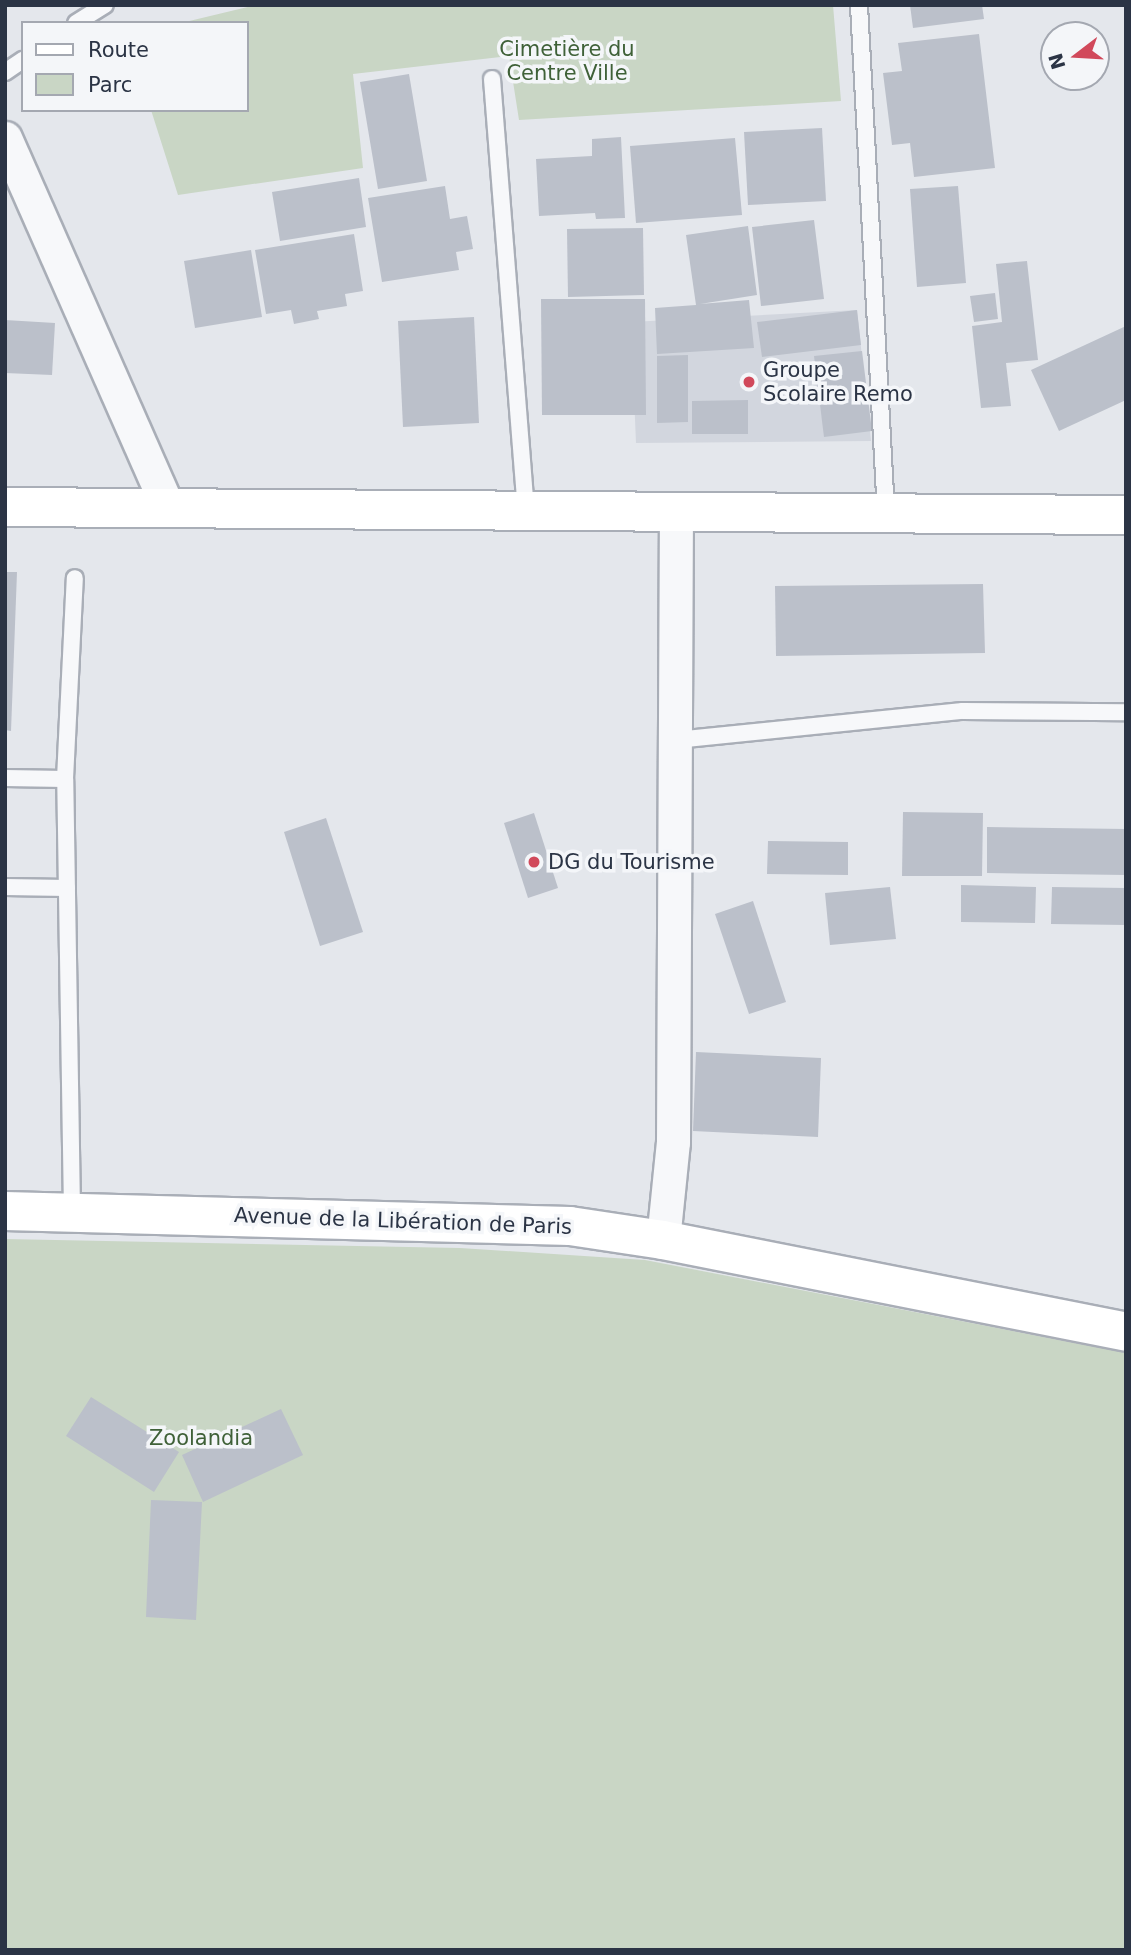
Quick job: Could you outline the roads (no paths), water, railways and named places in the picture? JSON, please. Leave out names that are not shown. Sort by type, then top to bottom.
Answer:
[{"type":"street","points":[[5,138],[169,507]]},
{"type":"street","points":[[5,507],[1126,515]]},
{"type":"street","points":[[663,1240],[673,1142],[671,965],[676,740],[676,513]]},
{"type":"street","name":"Avenue de la Libération de Paris","points":[[5,1211],[445,1219],[570,1226],[663,1240],[1126,1332]]},
{"type":"lane","points":[[79,21],[104,5]]},
{"type":"lane","points":[[859,5],[886,514]]},
{"type":"lane","points":[[5,72],[21,61]]},
{"type":"lane","points":[[492,79],[526,511]]},
{"type":"lane","points":[[72,1211],[65,779],[75,578]]},
{"type":"lane","points":[[676,740],[962,711],[1126,712]]},
{"type":"lane","points":[[5,778],[65,779]]},
{"type":"lane","points":[[5,887],[68,888]]},
{"type":"place","name":"Groupe Scolaire Remo","points":[[749,382]]},
{"type":"place","name":"DG du Tourisme","points":[[534,862]]},
{"type":"park label","name":"Cimetière du Centre Ville","points":[[567,61]]},
{"type":"park label","name":"Zoolandia","points":[[201,1438]]}]
